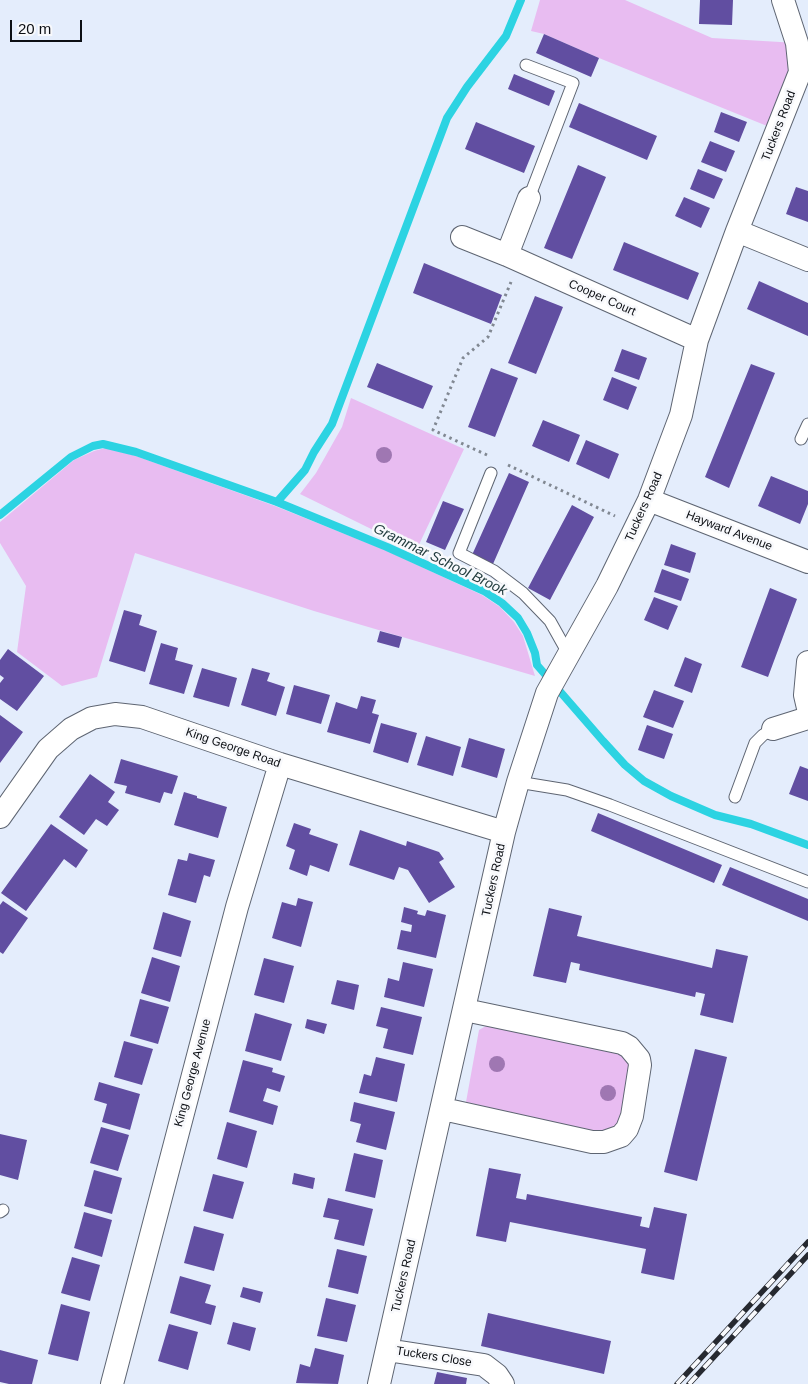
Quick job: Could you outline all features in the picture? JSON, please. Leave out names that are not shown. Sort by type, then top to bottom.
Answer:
[{"type":"street","name":"Tuckers Road","points":[[379,1384],[443,1109],[504,832],[518,782],[547,693],[607,586],[649,500],[681,415],[697,340],[737,231],[804,72],[783,0]]},
{"type":"street","points":[[513,258],[529,198]]},
{"type":"street","points":[[737,231],[808,260]]},
{"type":"street","name":"Cooper Court","points":[[462,237],[697,340]]},
{"type":"street","name":"Hayward Avenue","points":[[649,500],[808,562]]},
{"type":"street","points":[[808,662],[805,695],[808,708]]},
{"type":"street","name":"King George Road","points":[[0,817],[48,749],[71,729],[92,718],[116,714],[142,717],[280,764],[504,832]]},
{"type":"street","points":[[773,729],[808,718]]},
{"type":"street","name":"King George Avenue","points":[[112,1384],[237,907],[280,764]]},
{"type":"street","points":[[443,1109],[592,1142],[604,1142],[621,1136],[627,1129],[632,1116],[640,1065],[639,1059],[629,1047],[622,1043],[465,1010]]},
{"type":"street","name":"Tuckers Close","points":[[387,1350],[484,1365],[497,1375],[503,1384]]},
{"type":"lane","points":[[526,65],[572,83],[529,198]]},
{"type":"lane","points":[[801,439],[808,424]]},
{"type":"lane","points":[[491,473],[459,553],[494,571],[523,593],[550,621],[564,664]]},
{"type":"lane","points":[[734,797],[755,743],[773,729]]},
{"type":"lane","points":[[518,782],[567,790],[808,882]]},
{"type":"path","points":[[495,459],[434,430],[463,358],[488,336],[513,258]]},
{"type":"path","points":[[504,463],[636,526]]},
{"type":"shaded area","points":[[540,0],[625,0],[712,38],[797,43],[777,130],[544,34],[531,31]]},
{"type":"shaded area","points":[[351,398],[464,449],[416,551],[300,494],[316,473],[342,427]]},
{"type":"shaded area","points":[[105,448],[136,456],[275,506],[385,550],[482,595],[500,607],[514,622],[523,636],[535,676],[314,611],[135,553],[97,677],[62,686],[17,652],[26,586],[0,543],[0,522],[74,460]]},
{"type":"shaded area","points":[[486,1026],[500,1026],[621,1053],[630,1065],[624,1114],[614,1129],[596,1133],[466,1102],[479,1030]]},
{"type":"building","points":[[700,0],[733,0],[732,25],[699,24]]},
{"type":"building","points":[[544,34],[599,58],[591,77],[536,53]]},
{"type":"building","points":[[514,74],[555,91],[549,106],[508,89]]},
{"type":"building","points":[[579,103],[657,136],[647,160],[569,127]]},
{"type":"building","points":[[721,112],[747,122],[739,142],[714,132]]},
{"type":"building","points":[[476,122],[535,146],[524,173],[465,149]]},
{"type":"building","points":[[710,141],[735,151],[726,172],[701,162]]},
{"type":"building","points":[[578,165],[606,177],[572,259],[544,248]]},
{"type":"building","points":[[698,169],[723,179],[714,199],[690,189]]},
{"type":"building","points":[[796,187],[808,191],[808,222],[786,214]]},
{"type":"building","points":[[684,197],[710,208],[701,228],[675,216]]},
{"type":"building","points":[[624,242],[699,273],[688,300],[613,270]]},
{"type":"building","points":[[424,263],[502,295],[491,324],[413,293]]},
{"type":"building","points":[[759,281],[808,303],[808,336],[747,309]]},
{"type":"building","points":[[535,296],[563,307],[536,374],[508,363]]},
{"type":"building","points":[[622,349],[647,358],[639,380],[614,371]]},
{"type":"building","points":[[377,363],[433,386],[423,409],[367,387]]},
{"type":"building","points":[[751,364],[775,373],[729,488],[705,477]]},
{"type":"building","points":[[491,368],[518,378],[495,437],[468,427]]},
{"type":"building","points":[[612,377],[637,387],[628,410],[603,400]]},
{"type":"building","points":[[543,420],[580,435],[569,462],[532,446]]},
{"type":"building","points":[[586,440],[619,454],[609,479],[576,464]]},
{"type":"building","points":[[509,473],[529,482],[493,564],[472,555]]},
{"type":"building","points":[[771,476],[808,491],[808,504],[800,524],[758,506]]},
{"type":"building","points":[[443,501],[464,509],[445,550],[426,542]]},
{"type":"building","points":[[572,505],[594,517],[550,600],[528,588]]},
{"type":"building","points":[[671,544],[696,553],[690,573],[664,565]]},
{"type":"building","points":[[662,569],[689,579],[681,601],[654,592]]},
{"type":"building","points":[[770,588],[797,599],[768,677],[741,667]]},
{"type":"building","points":[[654,597],[678,606],[668,630],[644,620]]},
{"type":"building","points":[[124,610],[142,615],[139,625],[157,631],[145,672],[109,661]]},
{"type":"building","points":[[380,631],[402,637],[399,648],[377,642]]},
{"type":"building","points":[[161,643],[178,648],[175,660],[193,665],[184,694],[149,684]]},
{"type":"building","points":[[8,649],[44,676],[17,711],[0,699],[0,683],[4,678],[0,675],[0,660]]},
{"type":"building","points":[[685,657],[702,664],[692,693],[674,686]]},
{"type":"building","points":[[202,668],[237,678],[229,707],[193,697]]},
{"type":"building","points":[[252,668],[270,673],[267,681],[285,687],[276,716],[241,705]]},
{"type":"building","points":[[294,685],[330,695],[321,724],[286,714]]},
{"type":"building","points":[[654,690],[684,701],[673,728],[643,717]]},
{"type":"building","points":[[361,696],[376,700],[372,713],[379,715],[370,744],[327,732],[336,702],[357,709]]},
{"type":"building","points":[[0,715],[23,732],[0,763]]},
{"type":"building","points":[[381,723],[417,733],[408,763],[373,752]]},
{"type":"building","points":[[647,725],[673,734],[664,759],[638,750]]},
{"type":"building","points":[[426,736],[461,747],[453,776],[417,765]]},
{"type":"building","points":[[469,738],[505,749],[497,778],[461,767]]},
{"type":"building","points":[[121,759],[178,776],[172,794],[164,792],[160,803],[125,793],[127,786],[114,783]]},
{"type":"building","points":[[800,766],[808,769],[808,801],[789,794]]},
{"type":"building","points":[[90,774],[115,792],[108,802],[119,810],[107,826],[96,819],[84,835],[59,817]]},
{"type":"building","points":[[184,792],[227,807],[218,838],[174,825]]},
{"type":"building","points":[[598,813],[722,865],[714,883],[591,831]]},
{"type":"building","points":[[294,823],[311,829],[309,834],[338,844],[329,872],[310,865],[307,876],[289,869],[295,850],[286,846]]},
{"type":"building","points":[[51,824],[88,850],[76,868],[64,859],[26,911],[1,893]]},
{"type":"building","points":[[360,830],[406,846],[407,841],[439,852],[444,859],[439,862],[455,887],[429,903],[408,870],[399,867],[394,880],[349,865]]},
{"type":"building","points":[[189,853],[215,860],[210,877],[204,875],[196,903],[168,895],[178,859],[187,861]]},
{"type":"building","points":[[730,867],[808,899],[808,921],[722,885]]},
{"type":"building","points":[[298,898],[313,902],[301,947],[272,938],[282,902],[296,906]]},
{"type":"building","points":[[3,901],[28,918],[3,954],[0,952],[0,905]]},
{"type":"building","points":[[404,907],[418,911],[417,914],[425,916],[427,910],[446,915],[436,958],[397,949],[401,930],[411,932],[412,925],[401,922]]},
{"type":"building","points":[[549,908],[582,916],[577,936],[712,968],[716,949],[748,956],[733,1023],[700,1015],[705,994],[696,992],[695,997],[579,970],[580,964],[571,962],[566,983],[533,976]]},
{"type":"building","points":[[163,912],[191,921],[181,957],[153,949]]},
{"type":"building","points":[[152,957],[180,966],[170,1002],[141,993]]},
{"type":"building","points":[[264,958],[294,966],[284,1003],[254,995]]},
{"type":"building","points":[[403,962],[433,969],[424,1007],[384,997],[388,978],[399,981]]},
{"type":"building","points":[[337,980],[359,985],[354,1010],[331,1004]]},
{"type":"building","points":[[140,999],[169,1007],[158,1044],[130,1036]]},
{"type":"building","points":[[381,1007],[422,1017],[413,1055],[383,1048],[388,1029],[376,1026]]},
{"type":"building","points":[[255,1013],[292,1024],[281,1061],[245,1051]]},
{"type":"building","points":[[307,1019],[327,1024],[324,1034],[305,1028]]},
{"type":"building","points":[[124,1041],[153,1049],[142,1085],[114,1077]]},
{"type":"building","points":[[695,1049],[727,1057],[697,1181],[664,1172]]},
{"type":"building","points":[[376,1057],[405,1064],[397,1102],[359,1093],[364,1074],[371,1076]]},
{"type":"building","points":[[243,1060],[273,1068],[272,1072],[285,1076],[280,1092],[267,1088],[263,1101],[278,1106],[273,1125],[229,1112]]},
{"type":"building","points":[[99,1082],[140,1094],[130,1130],[102,1122],[107,1104],[94,1100]]},
{"type":"building","points":[[354,1102],[395,1112],[386,1150],[356,1142],[361,1124],[350,1121]]},
{"type":"building","points":[[227,1122],[257,1131],[247,1168],[217,1159]]},
{"type":"building","points":[[101,1127],[129,1135],[118,1171],[90,1163]]},
{"type":"building","points":[[0,1134],[27,1140],[18,1180],[0,1175]]},
{"type":"building","points":[[354,1153],[383,1160],[375,1198],[345,1191]]},
{"type":"building","points":[[489,1168],[521,1174],[516,1198],[526,1200],[527,1194],[642,1217],[640,1226],[649,1228],[654,1207],[687,1214],[674,1280],[641,1273],[646,1249],[510,1222],[506,1242],[476,1236]]},
{"type":"building","points":[[94,1170],[122,1178],[112,1214],[84,1206]]},
{"type":"building","points":[[294,1173],[315,1178],[313,1189],[292,1184]]},
{"type":"building","points":[[213,1174],[244,1182],[233,1219],[203,1211]]},
{"type":"building","points":[[328,1198],[373,1209],[364,1246],[334,1239],[339,1220],[323,1217]]},
{"type":"building","points":[[84,1212],[112,1220],[102,1257],[74,1248]]},
{"type":"building","points":[[194,1226],[224,1234],[214,1271],[184,1263]]},
{"type":"building","points":[[337,1249],[367,1256],[358,1294],[328,1287]]},
{"type":"building","points":[[72,1257],[100,1265],[90,1301],[61,1293]]},
{"type":"building","points":[[180,1276],[211,1285],[205,1303],[216,1306],[211,1325],[170,1313]]},
{"type":"building","points":[[243,1287],[263,1292],[260,1303],[240,1297]]},
{"type":"building","points":[[326,1298],[356,1305],[347,1342],[317,1336]]},
{"type":"building","points":[[61,1304],[90,1312],[78,1361],[48,1354]]},
{"type":"building","points":[[488,1313],[611,1341],[604,1374],[481,1346]]},
{"type":"building","points":[[233,1322],[256,1328],[250,1351],[227,1344]]},
{"type":"building","points":[[169,1324],[198,1332],[188,1370],[158,1361]]},
{"type":"building","points":[[315,1348],[344,1355],[338,1384],[296,1383],[300,1364],[310,1367]]},
{"type":"building","points":[[0,1350],[38,1360],[32,1384],[0,1382]]},
{"type":"building","points":[[437,1372],[467,1378],[466,1384],[434,1384]]},
{"type":"waterway","points":[[277,502],[305,470],[332,424],[447,118],[467,87],[506,36],[521,0]]},
{"type":"waterway","name":"Grammar School Brook","points":[[0,515],[71,457],[93,446],[103,444],[136,452],[277,502],[387,547],[484,591],[502,603],[518,618],[527,633],[535,653],[537,665],[625,765],[644,781],[671,796],[715,815],[751,824],[808,845]]},
{"type":"railway","points":[[677,1384],[808,1242]]},
{"type":"railway","points":[[689,1384],[808,1255]]}]
